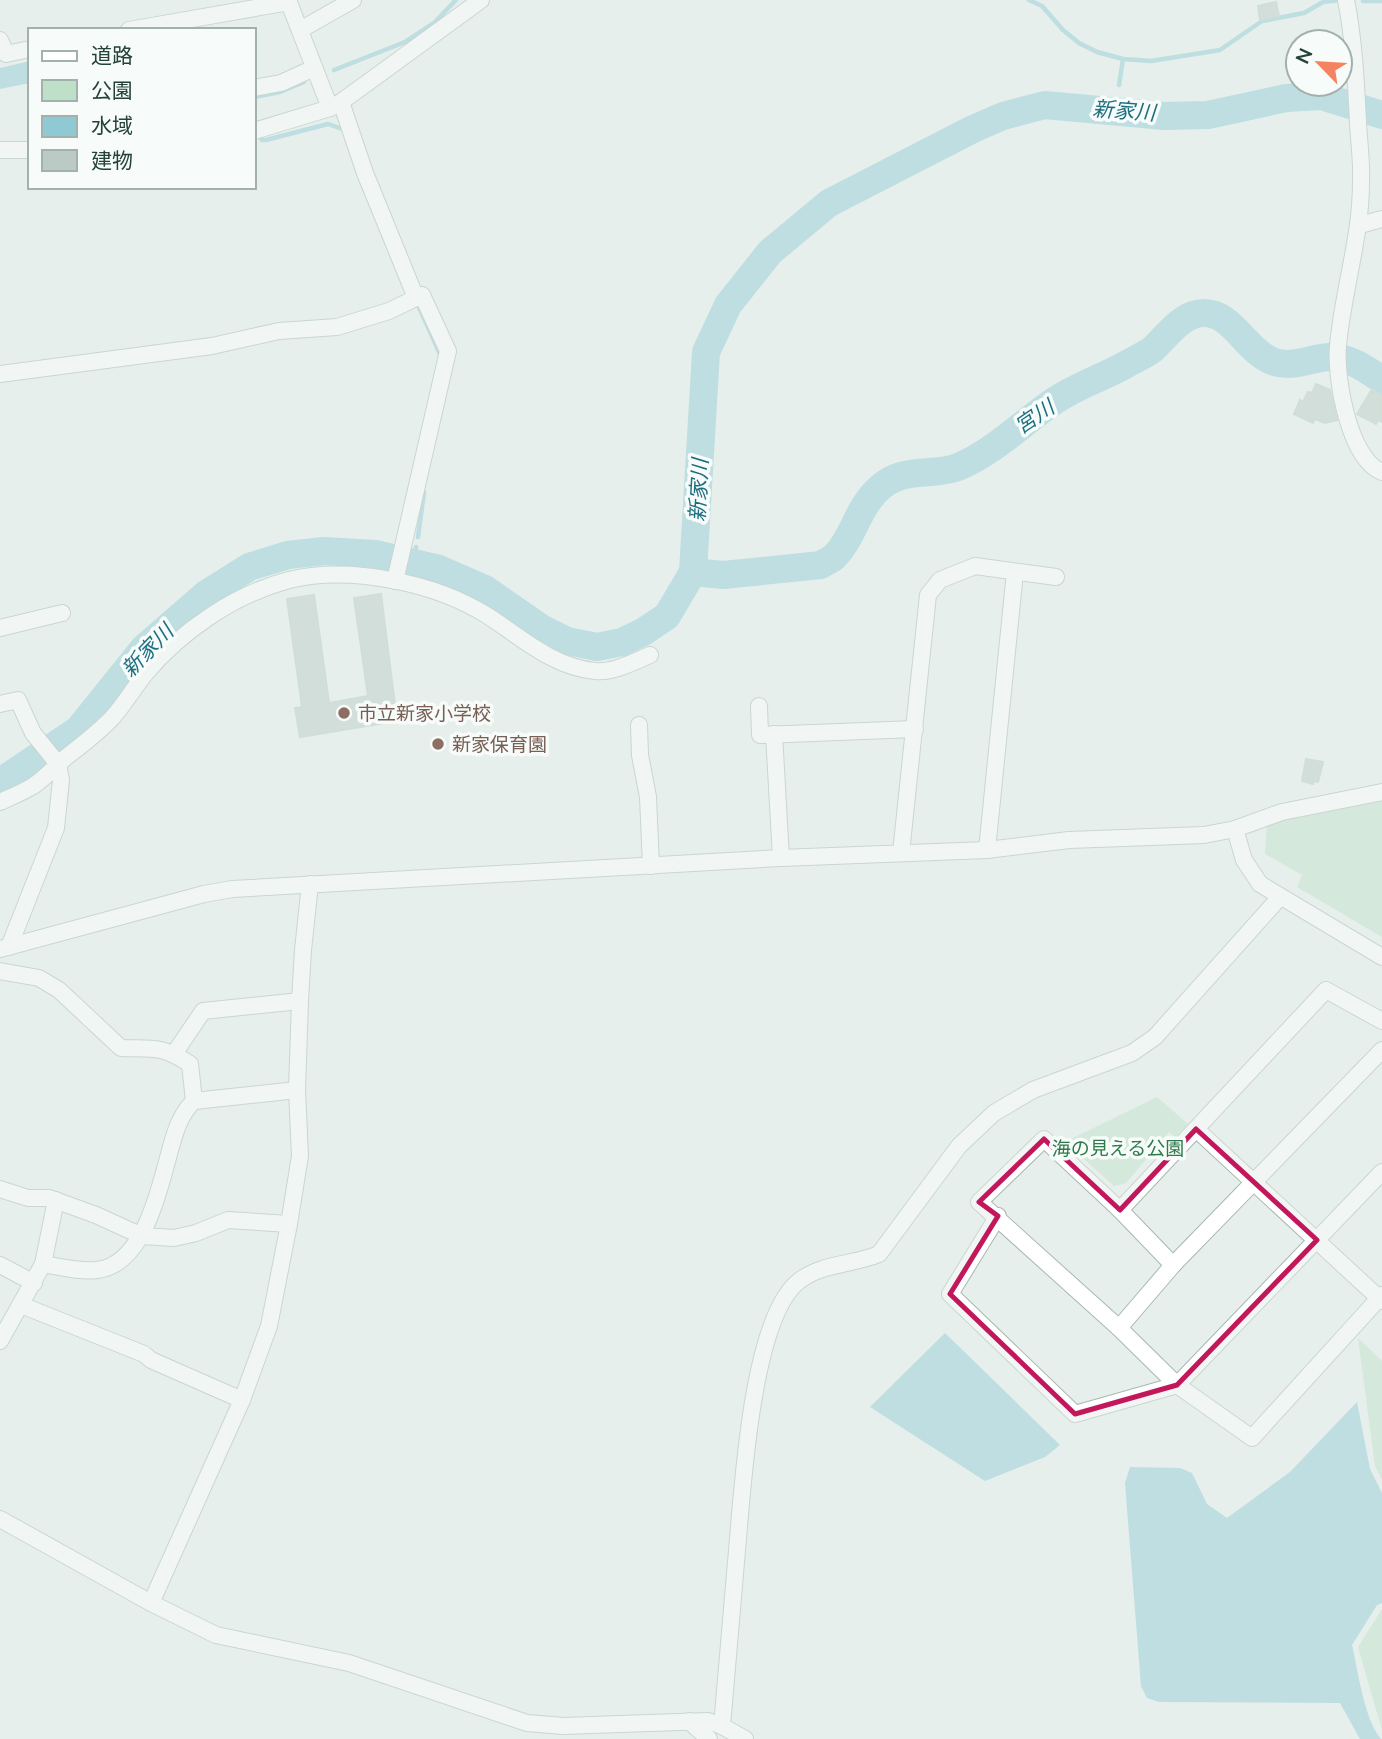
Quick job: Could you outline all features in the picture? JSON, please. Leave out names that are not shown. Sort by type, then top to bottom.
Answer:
[{"type":"street","points":[[300,30],[353,0]]},
{"type":"street","points":[[258,130],[335,105],[481,0]]},
{"type":"street","points":[[1346,0],[1355,72],[1362,179],[1360,225],[1338,347],[1338,370],[1345,409],[1356,444],[1375,469],[1382,472]]},
{"type":"street","points":[[140,28],[289,1],[314,68],[335,105],[416,298]]},
{"type":"street","points":[[2,50],[28,49]]},
{"type":"street","points":[[256,88],[281,83],[314,68]]},
{"type":"street","points":[[0,150],[28,150]]},
{"type":"street","points":[[1360,225],[1382,219]]},
{"type":"street","points":[[0,374],[212,346],[279,331],[337,327],[389,311],[422,295],[448,351],[395,582]]},
{"type":"street","points":[[901,853],[928,595],[940,580],[975,566],[1056,577]]},
{"type":"street","points":[[987,850],[1015,572]]},
{"type":"street","points":[[0,802],[33,786],[113,717],[170,648],[212,617],[255,591],[292,580],[331,575],[361,576],[429,589],[463,602],[498,622],[545,656],[577,669],[598,672],[618,668],[650,655]]},
{"type":"street","points":[[0,628],[62,613]]},
{"type":"street","points":[[0,704],[18,700],[33,733],[58,764],[61,780],[56,828],[4,948]]},
{"type":"street","points":[[759,706],[760,735],[915,729]]},
{"type":"street","points":[[639,725],[640,755],[648,797],[651,866]]},
{"type":"street","points":[[774,734],[781,858]]},
{"type":"street","points":[[4,948],[204,894],[232,889],[781,858],[987,850],[1069,840],[1204,835],[1235,829],[1282,812],[1382,792]]},
{"type":"street","points":[[1235,829],[1244,860],[1261,884],[1382,957]]},
{"type":"street","points":[[151,1603],[242,1400],[269,1326],[300,1156],[297,1090],[300,1001],[310,884]]},
{"type":"street","points":[[722,1726],[754,1394],[773,1321],[786,1295],[799,1281],[815,1272],[879,1254],[959,1146],[994,1113],[1034,1090],[1132,1053],[1155,1037],[1280,897]]},
{"type":"street","points":[[0,971],[39,978],[59,990],[121,1048],[157,1048],[190,1064],[194,1101]]},
{"type":"street","points":[[1120,1210],[1326,990],[1382,1020]]},
{"type":"street","points":[[174,1054],[203,1011],[300,1001]]},
{"type":"street","points":[[1119,1328],[1173,1265],[1382,1051]]},
{"type":"street","points":[[43,1264],[79,1271],[115,1266],[142,1236],[156,1203],[177,1128],[188,1106],[194,1101],[297,1090]]},
{"type":"street","points":[[1173,1265],[1120,1210],[1044,1139],[979,1202],[998,1216],[1177,1385],[1252,1438],[1381,1298],[1196,1129]]},
{"type":"street","points":[[998,1216],[950,1294],[1074,1414],[1177,1385],[1382,1172]]},
{"type":"street","points":[[0,1189],[28,1198],[56,1200],[142,1236],[174,1238],[196,1233],[228,1220],[289,1224]]},
{"type":"street","points":[[0,1341],[43,1264],[56,1200]]},
{"type":"street","points":[[0,1265],[34,1283]]},
{"type":"street","points":[[21,1306],[144,1354],[151,1360],[242,1400]]},
{"type":"street","points":[[0,1519],[151,1603],[216,1635],[349,1663],[527,1723],[563,1726],[708,1721],[745,1739]]},
{"type":"street","points":[[689,1721],[709,1739]]},
{"type":"highlighted area","points":[[1196,1129],[1317,1240],[1177,1385],[1075,1414],[950,1294],[998,1216],[979,1202],[1044,1139],[1120,1210]]},
{"type":"green space","points":[[1382,799],[1382,937],[1297,887],[1302,875],[1265,854],[1267,822]]},
{"type":"green space","name":"海の見える公園","points":[[1157,1097],[1188,1124],[1175,1137],[1169,1132],[1126,1183],[1114,1186],[1065,1142]]},
{"type":"green space","points":[[1358,1338],[1382,1361],[1382,1480],[1375,1466]]},
{"type":"green space","points":[[1382,1609],[1382,1730],[1358,1647]]},
{"type":"water","points":[[28,61],[28,83],[0,89],[0,68]]},
{"type":"water","points":[[945,1333],[1060,1445],[1045,1457],[985,1481],[870,1407]]},
{"type":"water","points":[[1357,1402],[1370,1469],[1382,1493],[1382,1603],[1377,1605],[1352,1645],[1370,1720],[1381,1739],[1360,1739],[1340,1703],[1159,1702],[1147,1698],[1141,1686],[1125,1483],[1130,1467],[1180,1468],[1192,1473],[1207,1504],[1227,1518],[1290,1472]]},
{"type":"building","points":[[1276,2],[1279,16],[1260,20],[1258,6]]},
{"type":"building","points":[[1316,384],[1330,390],[1337,420],[1325,423],[1315,419],[1313,423],[1294,414],[1300,400],[1303,402],[1308,392],[1312,393]]},
{"type":"building","points":[[1372,389],[1382,395],[1382,422],[1378,420],[1376,424],[1357,414]]},
{"type":"building","points":[[381,594],[397,721],[300,737],[295,708],[302,707],[287,599],[314,595],[329,703],[368,696],[354,598]]},
{"type":"building","points":[[1306,759],[1323,762],[1318,782],[1313,781],[1313,784],[1302,781]]},
{"type":"waterway","points":[[334,70],[405,42],[434,23],[456,0]]},
{"type":"waterway","points":[[1029,0],[1042,6],[1063,30],[1079,43],[1097,52],[1123,59],[1151,61],[1220,50],[1262,21],[1304,13],[1323,2],[1340,0]]},
{"type":"waterway","points":[[1363,1],[1382,1]]},
{"type":"waterway","points":[[1119,85],[1123,59]]},
{"type":"waterway","points":[[256,97],[280,92],[304,82]]},
{"type":"waterway","name":"新家川","points":[[0,782],[78,730],[144,648],[206,594],[249,567],[288,555],[324,551],[375,554],[439,569],[485,589],[541,628],[567,641],[597,647],[622,642],[667,616],[693,572],[706,352],[728,305],[770,252],[829,203],[973,129],[1003,116],[1045,105],[1164,116],[1208,115],[1286,98],[1321,96],[1382,115]]},
{"type":"waterway","points":[[1115,111],[1117,100]]},
{"type":"waterway","points":[[258,135],[262,140],[266,140],[328,124],[345,130]]},
{"type":"waterway","points":[[419,307],[440,354]]},
{"type":"waterway","name":"宮川","points":[[693,572],[723,575],[821,565],[842,548],[869,500],[886,483],[903,475],[949,470],[970,461],[1059,398],[1150,351],[1182,321],[1196,314],[1204,313],[1223,319],[1254,349],[1272,361],[1287,364],[1329,357],[1344,359],[1382,380]]},
{"type":"waterway","points":[[418,537],[424,492]]},
{"type":"waterway","points":[[414,563],[416,547]]},
{"type":"place","name":"市立新家小学校","points":[[344,713]]},
{"type":"place","name":"新家保育園","points":[[438,744]]}]
